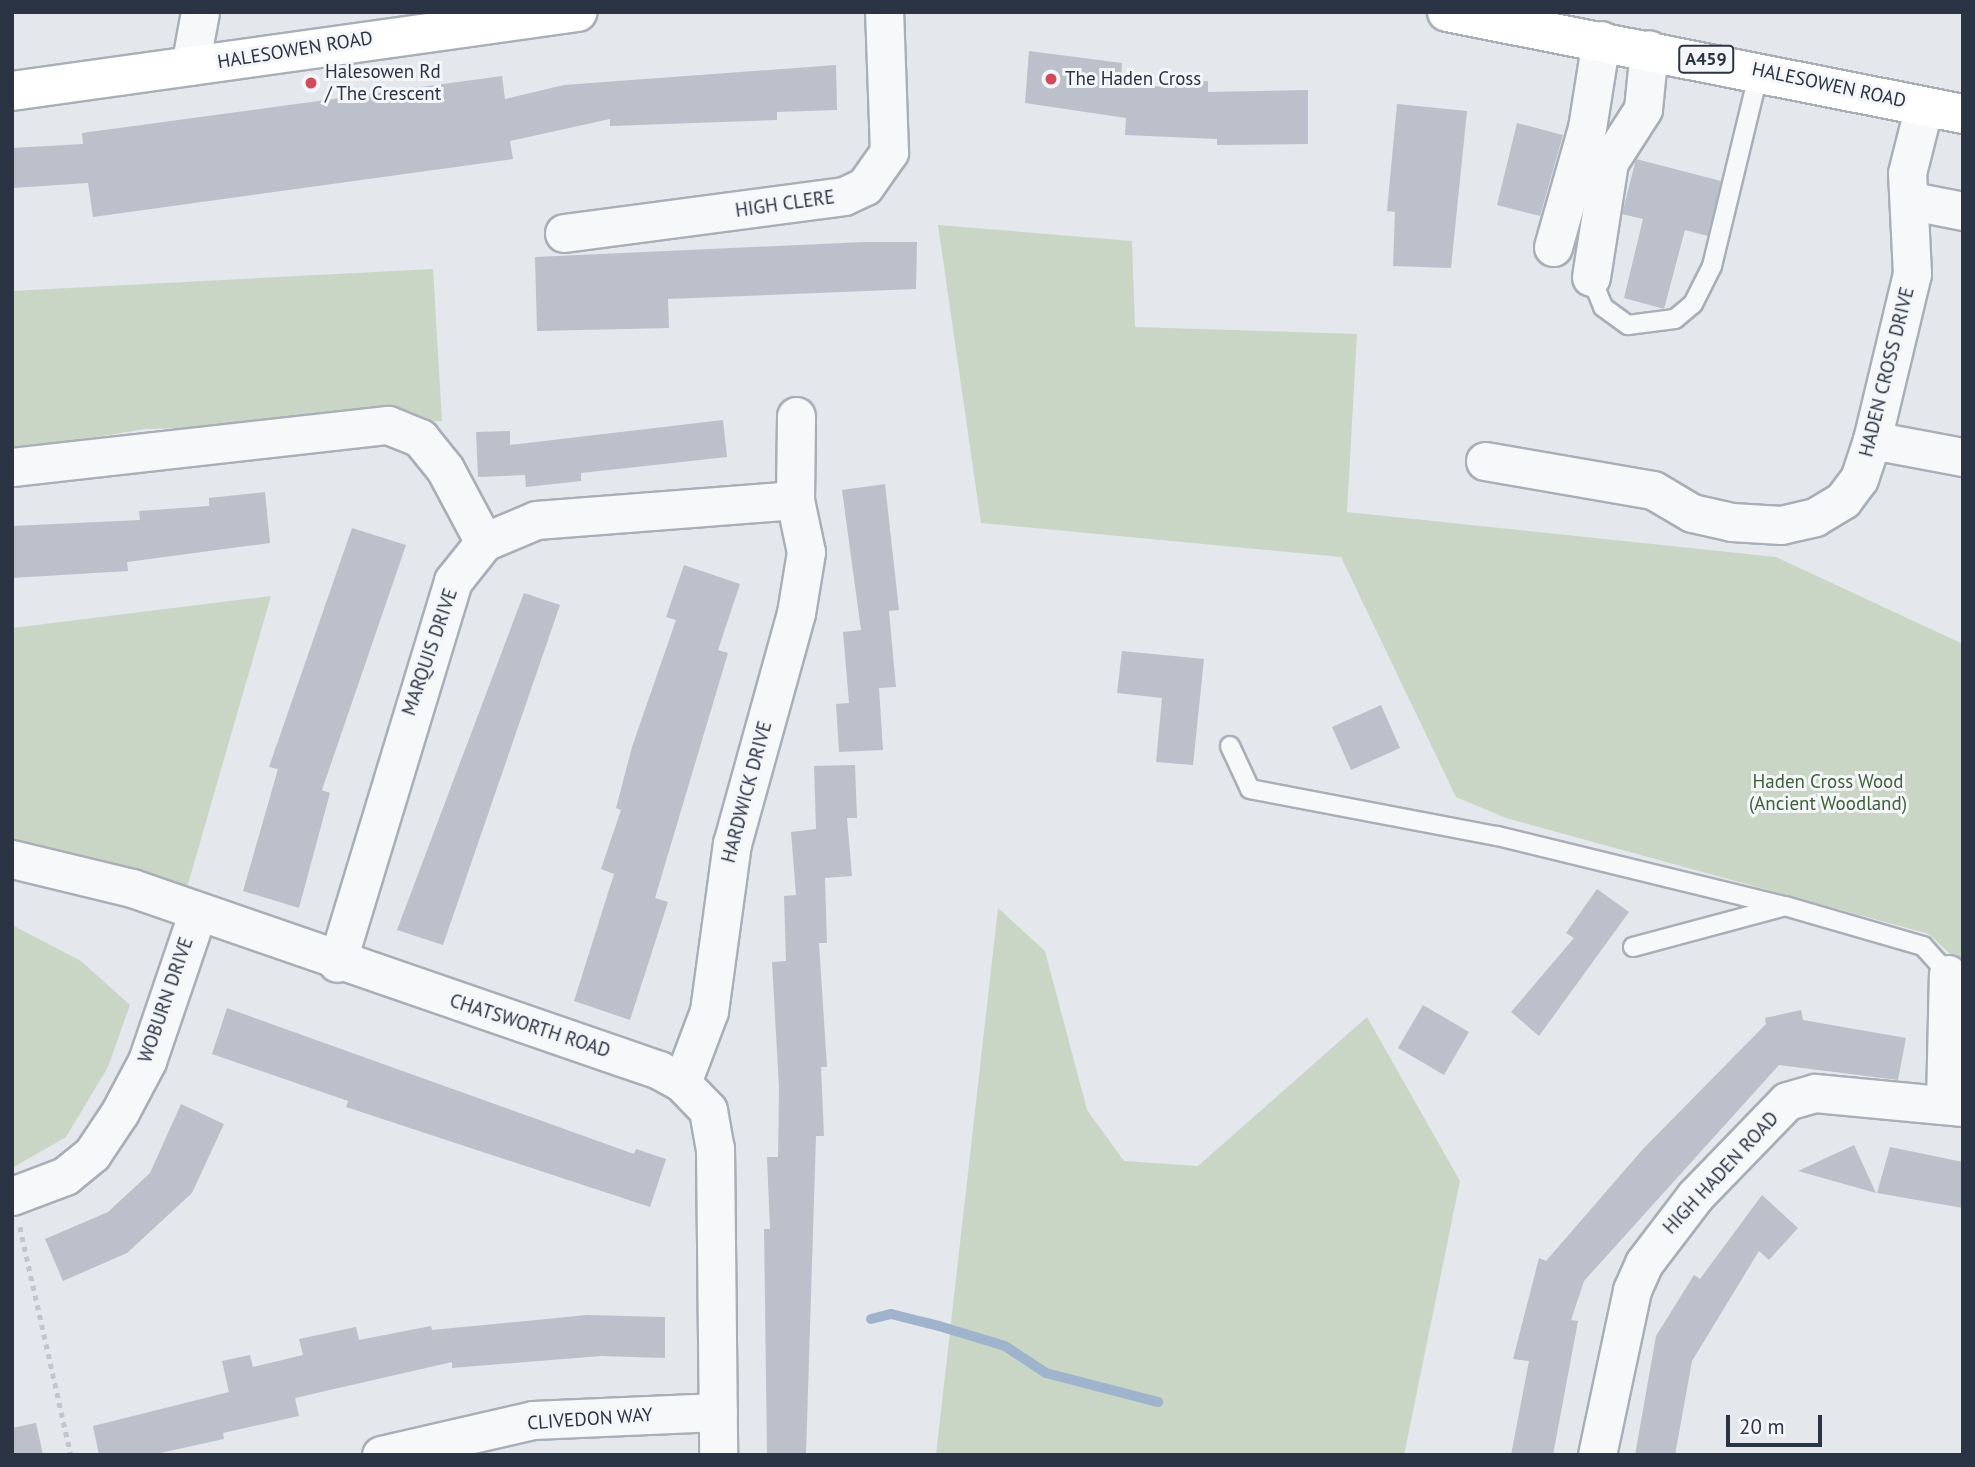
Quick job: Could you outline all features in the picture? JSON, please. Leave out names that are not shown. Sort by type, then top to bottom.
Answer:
[{"type":"main road","name":"HALESOWEN ROAD","points":[[12,91],[190,66],[508,15],[578,12]]},
{"type":"main road","name":"HALESOWEN ROAD","points":[[1447,12],[1759,69],[1963,114]]},
{"type":"street","points":[[190,66],[200,12]]},
{"type":"street","name":"HIGH CLERE","points":[[564,233],[844,196],[865,186],[889,152],[884,12]]},
{"type":"street","points":[[1553,247],[1587,128],[1601,40]]},
{"type":"street","points":[[1591,277],[1609,162],[1643,109],[1649,49]]},
{"type":"street","name":"HADEN CROSS DRIVE","points":[[1485,461],[1653,490],[1692,513],[1732,522],[1780,524],[1815,517],[1843,500],[1859,479],[1872,440],[1912,274],[1912,201],[1908,173],[1924,106]]},
{"type":"street","points":[[1912,201],[1963,211]]},
{"type":"street","name":"HARDWICK DRIVE","points":[[682,1083],[709,1011],[732,843],[796,613],[806,552],[795,500],[796,416]]},
{"type":"street","points":[[12,467],[388,425],[428,448],[484,542],[536,520],[795,500]]},
{"type":"street","points":[[1872,440],[1963,457]]},
{"type":"street","name":"MARQUIS DRIVE","points":[[337,963],[453,581],[484,542]]},
{"type":"street","name":"CHATSWORTH ROAD","points":[[12,859],[64,867],[198,911],[337,963],[659,1070],[682,1083],[708,1110],[715,1148],[719,1455]]},
{"type":"street","name":"WOBURN DRIVE","points":[[13,1196],[65,1176],[92,1154],[120,1112],[147,1061],[198,911]]},
{"type":"street","points":[[1948,974],[1954,1106]]},
{"type":"street","name":"HIGH HADEN ROAD","points":[[1597,1455],[1632,1290],[1644,1264],[1695,1196],[1778,1111],[1815,1093],[1954,1106]]},
{"type":"street","name":"CLIVEDON WAY","points":[[381,1455],[533,1420],[718,1412]]},
{"type":"lane","points":[[1591,277],[1603,307],[1628,325],[1675,319],[1693,304],[1712,265],[1759,69]]},
{"type":"lane","points":[[1230,746],[1250,789],[1497,836],[1785,906],[1923,946],[1948,974]]},
{"type":"lane","points":[[1633,947],[1785,906]]},
{"type":"path","points":[[13,1196],[71,1455]]},
{"type":"green space","name":"Haden Cross Wood (Ancient Woodland)","points":[[938,225],[1132,241],[1135,327],[1357,334],[1347,512],[1776,557],[1963,644],[1963,966],[1929,934],[1506,818],[1456,797],[1341,557],[981,523]]},
{"type":"green space","points":[[433,269],[442,421],[145,429],[12,451],[12,291]]},
{"type":"green space","points":[[271,596],[186,891],[12,841],[12,628]]},
{"type":"green space","points":[[998,908],[1045,951],[1087,1110],[1124,1161],[1198,1166],[1367,1017],[1460,1181],[1404,1455],[936,1455]]},
{"type":"green space","points":[[12,925],[81,961],[130,1005],[108,1067],[66,1137],[12,1168]]},
{"type":"building","points":[[1029,51],[1122,63],[1121,85],[1174,87],[1175,80],[1208,81],[1208,92],[1308,90],[1308,144],[1217,145],[1217,139],[1125,135],[1126,118],[1025,103]]},
{"type":"building","points":[[836,65],[837,110],[777,112],[777,120],[610,126],[610,119],[510,141],[513,159],[93,217],[88,183],[12,188],[12,148],[83,144],[82,133],[502,76],[505,99],[564,85]]},
{"type":"building","points":[[1397,104],[1467,111],[1451,268],[1393,266],[1395,212],[1387,211]]},
{"type":"building","points":[[1517,123],[1563,135],[1540,216],[1497,205]]},
{"type":"building","points":[[1636,159],[1721,181],[1708,236],[1685,230],[1664,309],[1624,298],[1643,219],[1622,214]]},
{"type":"building","points":[[917,242],[916,289],[668,299],[669,328],[537,331],[535,257]]},
{"type":"building","points":[[723,420],[727,457],[581,473],[581,481],[526,487],[525,475],[478,477],[476,432],[510,431],[510,445]]},
{"type":"building","points":[[885,484],[899,610],[889,611],[896,687],[879,688],[883,750],[839,752],[836,704],[849,703],[843,632],[861,630],[842,490]]},
{"type":"building","points":[[265,492],[270,543],[127,562],[128,571],[12,578],[12,526],[140,520],[139,511],[209,506],[209,498]]},
{"type":"building","points":[[352,528],[406,545],[322,790],[330,793],[299,908],[243,891],[278,769],[269,767]]},
{"type":"building","points":[[684,565],[740,584],[718,650],[728,653],[655,898],[668,902],[630,1020],[574,1001],[614,874],[601,869],[621,810],[616,808],[632,747],[676,620],[666,617]]},
{"type":"building","points":[[524,593],[560,605],[443,945],[397,930]]},
{"type":"building","points":[[1122,651],[1204,659],[1193,765],[1156,762],[1162,698],[1117,693]]},
{"type":"building","points":[[1381,705],[1400,748],[1351,770],[1332,727]]},
{"type":"building","points":[[855,765],[857,818],[847,818],[852,876],[825,878],[827,943],[819,943],[827,1067],[821,1067],[824,1136],[816,1136],[806,1455],[767,1455],[764,1229],[770,1229],[767,1157],[778,1157],[779,1088],[772,962],[786,961],[784,896],[796,895],[791,832],[816,829],[814,766]]},
{"type":"building","points":[[1597,889],[1629,912],[1539,1036],[1511,1012],[1574,938],[1566,933]]},
{"type":"building","points":[[1423,1005],[1469,1032],[1444,1075],[1398,1048]]},
{"type":"building","points":[[227,1008],[634,1154],[636,1149],[666,1159],[650,1207],[346,1107],[348,1101],[212,1054]]},
{"type":"building","points":[[1801,1010],[1803,1020],[1906,1038],[1898,1080],[1779,1065],[1584,1281],[1571,1320],[1578,1321],[1553,1455],[1511,1455],[1529,1361],[1513,1359],[1539,1258],[1546,1261],[1643,1149],[1766,1024],[1765,1018]]},
{"type":"building","points":[[181,1104],[224,1124],[192,1193],[127,1253],[63,1281],[45,1239],[108,1212],[150,1173]]},
{"type":"building","points":[[1854,1145],[1876,1193],[1798,1171]]},
{"type":"building","points":[[1890,1147],[1963,1162],[1963,1208],[1877,1193]]},
{"type":"building","points":[[1762,1195],[1798,1228],[1769,1260],[1759,1251],[1692,1361],[1675,1455],[1635,1455],[1656,1336],[1694,1275],[1700,1279]]},
{"type":"building","points":[[587,1315],[665,1317],[665,1358],[601,1356],[452,1368],[452,1362],[295,1398],[299,1416],[223,1433],[224,1439],[151,1455],[99,1455],[93,1426],[229,1392],[222,1361],[250,1355],[253,1367],[303,1355],[299,1339],[356,1327],[359,1340],[431,1326],[432,1330]]},
{"type":"building","points":[[36,1423],[43,1455],[12,1455],[12,1428]]},
{"type":"waterway","points":[[871,1319],[891,1314],[939,1326],[1005,1346],[1046,1373],[1158,1402]]},
{"type":"place","name":"The Haden Cross","points":[[1051,79]]},
{"type":"place","name":"Halesowen Rd / The Crescent","points":[[311,83]]}]
